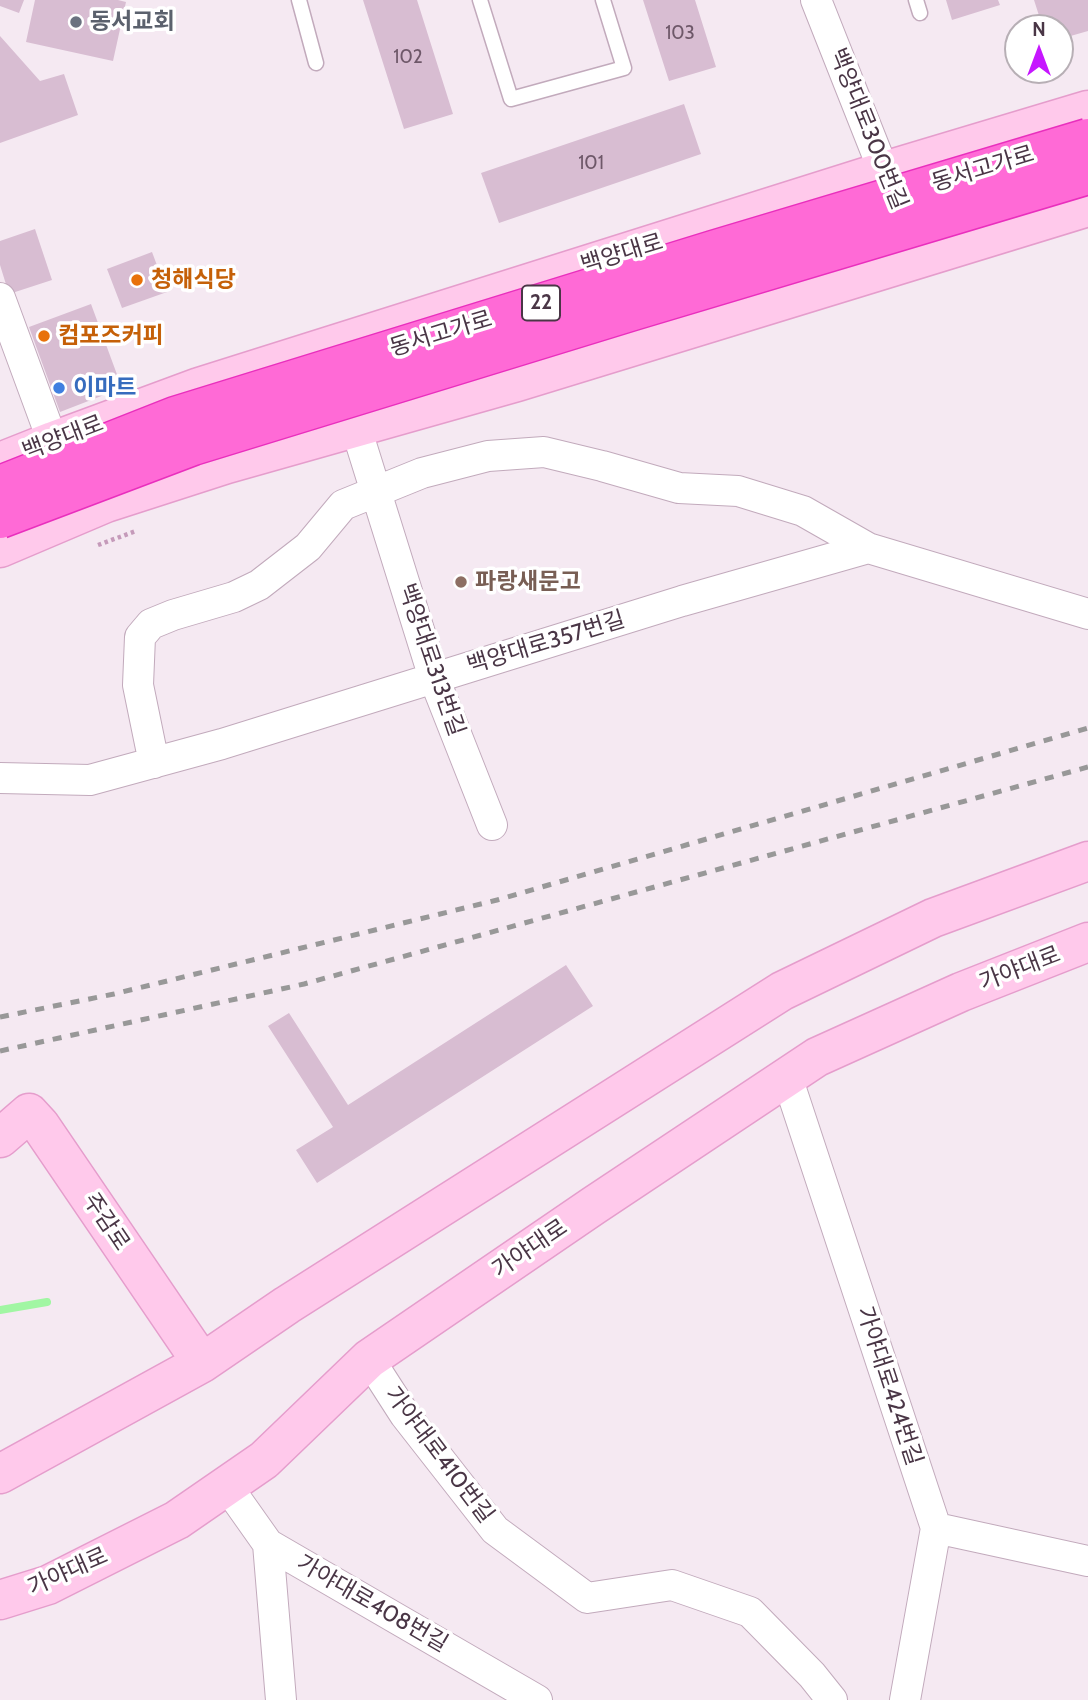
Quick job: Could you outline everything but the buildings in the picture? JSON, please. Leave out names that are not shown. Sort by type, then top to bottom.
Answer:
[{"type":"highway","name":"동서고가로","points":[[0,485],[175,416],[1088,138]]},
{"type":"highway","name":"동서고가로","points":[[0,519],[192,446],[1088,175]]},
{"type":"main road","name":"백양대로","points":[[0,462],[199,387],[884,171],[1088,110]]},
{"type":"main road","points":[[0,548],[106,503],[227,464],[517,382],[1088,207]]},
{"type":"main road","points":[[0,1474],[202,1363],[299,1298],[782,991],[933,918],[1088,861]]},
{"type":"main road","name":"가야대로","points":[[0,1600],[48,1585],[177,1520],[264,1460],[369,1359],[817,1057],[961,992],[1088,942]]},
{"type":"main road","name":"주감로","points":[[0,1138],[29,1113],[40,1125],[202,1363]]},
{"type":"street","name":"백양대로300번길","points":[[816,0],[919,259]]},
{"type":"street","points":[[0,299],[80,514]]},
{"type":"street","name":"백양대로313번길","points":[[356,428],[434,678],[492,825]]},
{"type":"street","points":[[154,763],[138,685],[140,637],[151,624],[234,597],[259,584],[308,547],[344,505],[422,474],[488,456],[544,452],[679,488],[738,491],[803,511],[868,548],[1088,614]]},
{"type":"street","name":"백양대로357번길","points":[[0,778],[90,780],[222,744],[682,601],[868,548]]},
{"type":"street","name":"가야대로424번길","points":[[787,1077],[936,1528],[905,1700]]},
{"type":"street","name":"가야대로410번길","points":[[369,1359],[405,1415],[495,1530],[576,1591],[587,1598],[672,1586],[750,1612],[812,1675],[832,1700]]},
{"type":"street","name":"가야대로408번길","points":[[228,1486],[268,1544],[537,1700]]},
{"type":"street","points":[[936,1528],[1088,1561]]},
{"type":"street","points":[[268,1544],[281,1700]]},
{"type":"lane","points":[[299,0],[316,64]]},
{"type":"lane","points":[[480,0],[511,99],[624,68],[603,0]]},
{"type":"waterway","points":[[0,1310],[47,1302]]},
{"type":"railway","points":[[0,1017],[114,994],[497,900],[1088,728]]},
{"type":"railway","points":[[0,1051],[304,984],[1088,767]]},
{"type":"place","name":"동서교회","points":[[76,22]]},
{"type":"place","name":"청해식당","points":[[137,280]]},
{"type":"place","name":"컴포즈커피","points":[[44,336]]},
{"type":"place","name":"이마트","points":[[59,388]]},
{"type":"place","name":"파랑새문고","points":[[461,582]]}]
